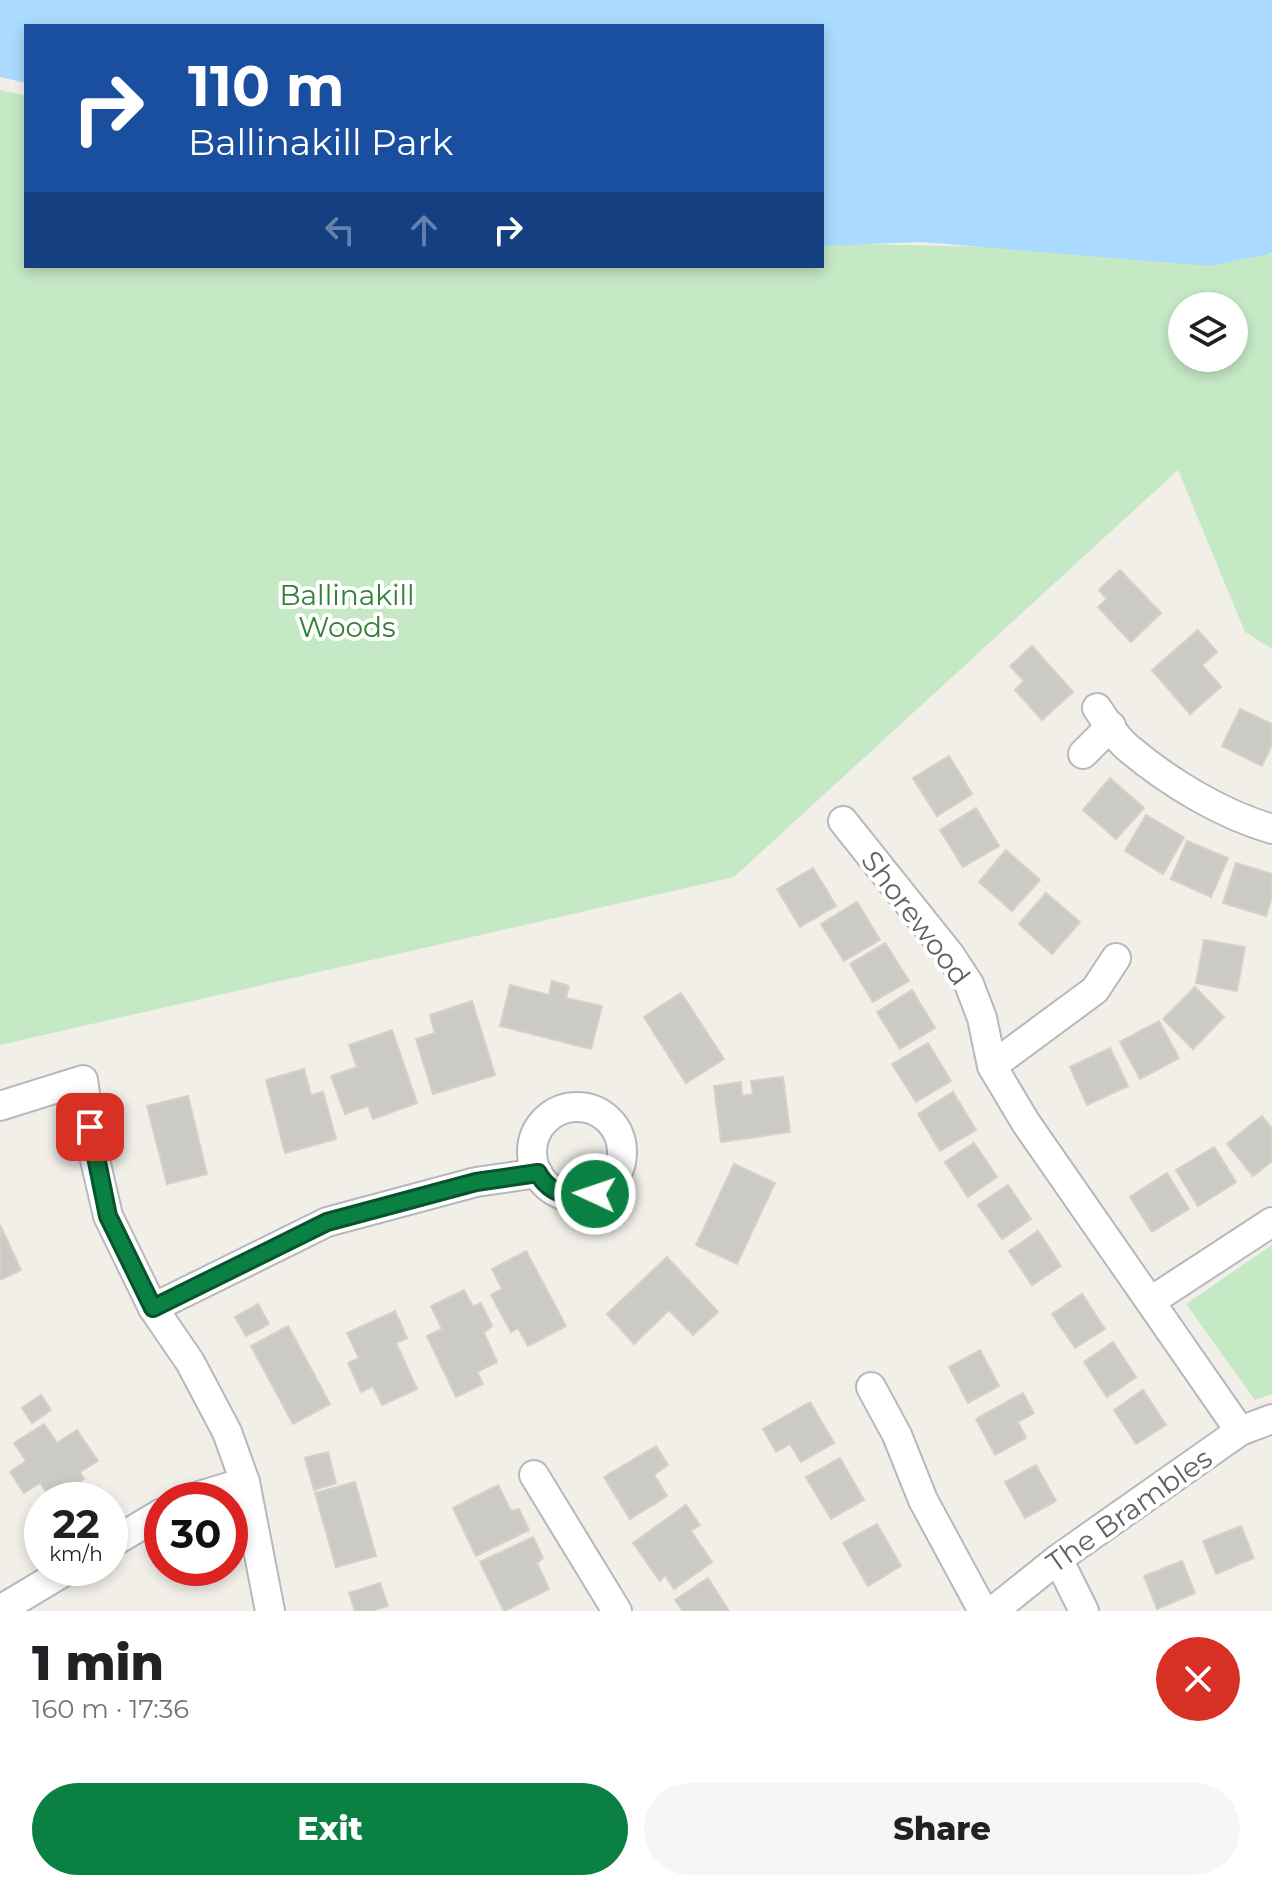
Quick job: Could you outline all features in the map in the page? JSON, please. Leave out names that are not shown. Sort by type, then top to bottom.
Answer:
[{"type":"street","points":[[1083,754],[1104,717],[1125,746],[1175,782],[1246,822],[1272,829]]},
{"type":"street","name":"Shorewood","points":[[843,821],[950,955],[969,984],[982,1018],[992,1066],[1026,1123],[1240,1431]]},
{"type":"street","points":[[992,1066],[1095,990],[1116,958]]},
{"type":"street","points":[[0,1106],[83,1080],[93,1151],[108,1216],[153,1308],[190,1362],[227,1432],[245,1482]]},
{"type":"street","points":[[153,1308],[327,1222],[476,1182],[538,1173]]},
{"type":"street","points":[[1151,1301],[1272,1222]]},
{"type":"street","points":[[871,1387],[897,1435],[923,1500],[983,1611]]},
{"type":"street","name":"The Brambles","points":[[993,1611],[1058,1559],[1240,1431],[1272,1419]]},
{"type":"street","points":[[534,1475],[617,1611]]},
{"type":"street","points":[[248,1497],[270,1611]]},
{"type":"street","points":[[1058,1559],[1084,1611]]},
{"type":"street","points":[[0,1610],[40,1586]]},
{"type":"green space","name":"Ballinakill Woods","points":[[0,90],[24,96],[24,268],[824,268],[824,243],[1272,254],[1272,649],[1245,632],[1178,470],[734,877],[0,1045]]},
{"type":"green space","points":[[1272,1245],[1272,1394],[1255,1400],[1186,1304]]},
{"type":"water","points":[[0,0],[1272,0],[1272,253],[1210,266],[921,242],[824,246],[824,24],[24,24],[24,83],[0,77]]},
{"type":"building","points":[[1120,570],[1161,613],[1131,642],[1098,607],[1107,599],[1099,590]]},
{"type":"building","points":[[1198,630],[1217,652],[1202,665],[1221,687],[1190,714],[1152,670]]},
{"type":"building","points":[[1032,646],[1073,692],[1042,720],[1015,690],[1024,681],[1010,666]]},
{"type":"building","points":[[1240,709],[1272,724],[1272,744],[1262,766],[1222,746]]},
{"type":"building","points":[[949,756],[972,794],[937,816],[913,778]]},
{"type":"building","points":[[1110,778],[1144,808],[1116,839],[1083,810]]},
{"type":"building","points":[[976,808],[999,846],[963,867],[940,830]]},
{"type":"building","points":[[1146,815],[1184,837],[1163,874],[1125,851]]},
{"type":"building","points":[[1187,841],[1228,858],[1211,897],[1171,879]]},
{"type":"building","points":[[1006,850],[1040,880],[1012,911],[979,882]]},
{"type":"building","points":[[1236,863],[1272,874],[1272,896],[1266,916],[1223,903]]},
{"type":"building","points":[[813,868],[836,906],[800,927],[777,889]]},
{"type":"building","points":[[1046,893],[1080,922],[1052,954],[1019,924]]},
{"type":"building","points":[[857,902],[880,940],[844,961],[821,924]]},
{"type":"building","points":[[1204,940],[1245,947],[1237,991],[1196,983]]},
{"type":"building","points":[[885,943],[909,981],[873,1002],[850,964]]},
{"type":"building","points":[[552,981],[569,986],[566,998],[602,1006],[591,1049],[500,1026],[510,985],[549,995]]},
{"type":"building","points":[[1195,987],[1224,1017],[1193,1049],[1163,1019]]},
{"type":"building","points":[[912,990],[935,1028],[900,1049],[877,1012]]},
{"type":"building","points":[[681,993],[724,1059],[686,1083],[644,1017]]},
{"type":"building","points":[[472,1001],[495,1075],[433,1094],[416,1039],[435,1033],[430,1015]]},
{"type":"building","points":[[1159,1021],[1179,1058],[1140,1079],[1120,1042]]},
{"type":"building","points":[[392,1030],[417,1103],[373,1119],[368,1106],[345,1114],[331,1076],[357,1067],[349,1045]]},
{"type":"building","points":[[928,1043],[951,1081],[916,1102],[892,1064]]},
{"type":"building","points":[[1110,1048],[1128,1086],[1087,1105],[1070,1067]]},
{"type":"building","points":[[304,1069],[311,1095],[323,1092],[336,1139],[285,1153],[266,1080]]},
{"type":"building","points":[[783,1077],[790,1132],[721,1142],[714,1086],[741,1082],[742,1096],[753,1094],[751,1081]]},
{"type":"building","points":[[953,1092],[976,1130],[940,1151],[918,1114]]},
{"type":"building","points":[[188,1096],[207,1174],[167,1184],[147,1106]]},
{"type":"building","points":[[1262,1116],[1272,1129],[1272,1161],[1253,1176],[1227,1144]]},
{"type":"building","points":[[974,1143],[997,1177],[968,1197],[945,1162]]},
{"type":"building","points":[[1214,1147],[1236,1182],[1198,1206],[1176,1170]]},
{"type":"building","points":[[734,1164],[775,1183],[737,1264],[696,1245]]},
{"type":"building","points":[[1167,1173],[1189,1209],[1152,1232],[1130,1197]]},
{"type":"building","points":[[1008,1185],[1031,1219],[1002,1239],[978,1205]]},
{"type":"building","points":[[0,1225],[21,1270],[0,1280]]},
{"type":"building","points":[[1038,1231],[1061,1266],[1032,1285],[1009,1251]]},
{"type":"building","points":[[526,1251],[566,1326],[528,1346],[518,1328],[511,1332],[491,1295],[502,1289],[492,1269]]},
{"type":"building","points":[[667,1257],[718,1312],[693,1335],[669,1310],[634,1344],[607,1314]]},
{"type":"building","points":[[464,1290],[473,1307],[481,1303],[492,1326],[484,1333],[497,1362],[477,1372],[483,1384],[456,1397],[427,1336],[442,1329],[431,1306]]},
{"type":"building","points":[[1082,1294],[1105,1329],[1075,1348],[1052,1314]]},
{"type":"building","points":[[258,1304],[269,1324],[246,1336],[235,1317]]},
{"type":"building","points":[[395,1311],[407,1338],[396,1343],[417,1389],[382,1405],[373,1386],[361,1392],[348,1363],[359,1358],[347,1333]]},
{"type":"building","points":[[288,1326],[330,1404],[293,1424],[251,1346]]},
{"type":"building","points":[[1113,1342],[1136,1377],[1107,1397],[1084,1362]]},
{"type":"building","points":[[980,1350],[999,1386],[968,1403],[949,1367]]},
{"type":"building","points":[[1143,1390],[1166,1425],[1136,1444],[1114,1410]]},
{"type":"building","points":[[1023,1393],[1034,1413],[1018,1422],[1026,1438],[995,1455],[976,1419]]},
{"type":"building","points":[[41,1395],[51,1410],[32,1423],[22,1408]]},
{"type":"building","points":[[810,1402],[834,1443],[801,1462],[790,1444],[776,1452],[763,1429]]},
{"type":"building","points":[[44,1424],[57,1443],[77,1430],[98,1461],[80,1472],[84,1479],[79,1482],[24,1482],[24,1493],[10,1472],[26,1461],[14,1443]]},
{"type":"building","points":[[656,1446],[668,1465],[654,1475],[667,1496],[630,1519],[604,1477]]},
{"type":"building","points":[[328,1452],[336,1483],[314,1490],[305,1458]]},
{"type":"building","points":[[840,1458],[864,1500],[831,1519],[806,1477]]},
{"type":"building","points":[[1036,1465],[1056,1501],[1025,1518],[1005,1482]]},
{"type":"building","points":[[355,1482],[376,1556],[336,1567],[315,1493]]},
{"type":"building","points":[[498,1485],[511,1511],[519,1509],[529,1530],[476,1556],[453,1508]]},
{"type":"building","points":[[686,1505],[700,1525],[691,1531],[712,1562],[674,1589],[665,1575],[660,1581],[633,1543]]},
{"type":"building","points":[[877,1524],[901,1566],[868,1586],[843,1543]]},
{"type":"building","points":[[1241,1526],[1254,1558],[1216,1574],[1203,1541]]},
{"type":"building","points":[[533,1537],[543,1558],[537,1563],[549,1589],[504,1611],[480,1562]]},
{"type":"building","points":[[1182,1561],[1195,1593],[1157,1609],[1144,1576]]},
{"type":"building","points":[[708,1578],[729,1611],[683,1611],[675,1600]]},
{"type":"building","points":[[380,1583],[388,1606],[355,1611],[349,1593]]},
{"type":"route","points":[[90,1127],[108,1216],[153,1308],[327,1222],[476,1182],[538,1173],[551,1189],[565,1196],[595,1194]]}]
